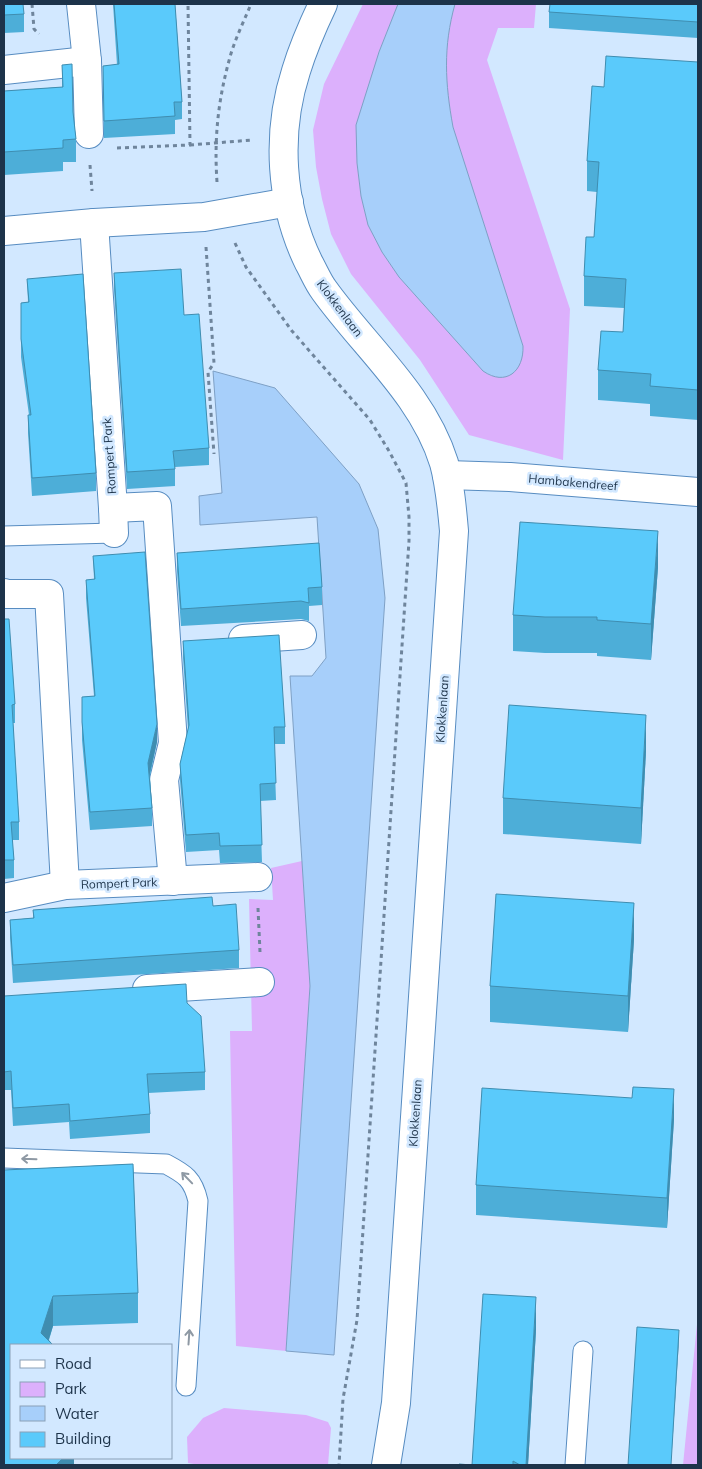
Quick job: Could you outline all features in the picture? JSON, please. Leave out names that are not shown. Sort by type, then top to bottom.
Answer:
[{"type":"street","points":[[81,4],[87,61],[89,142]]},
{"type":"street","name":"Klokkenlaan","points":[[323,4],[296,71],[288,107],[283,159],[294,225],[302,248],[323,289],[405,390],[420,412],[439,450],[447,475],[454,531],[396,1394],[386,1465]]},
{"type":"street","points":[[4,70],[87,61]]},
{"type":"street","points":[[4,232],[94,222],[213,215],[289,202]]},
{"type":"street","name":"Rompert Park","points":[[94,222],[113,520],[157,506],[173,743],[164,780],[173,881]]},
{"type":"street","name":"Hambakendreef","points":[[447,475],[510,477],[698,492]]},
{"type":"street","name":"Rompert Park","points":[[4,594],[49,594],[65,885]]},
{"type":"street","points":[[166,643],[302,635]]},
{"type":"street","name":"Rompert Park","points":[[4,898],[65,885],[258,877]]},
{"type":"street","points":[[122,991],[260,982]]},
{"type":"lane","name":"Rompert Park","points":[[4,536],[113,520]]},
{"type":"lane","points":[[4,1158],[166,1164],[182,1172],[195,1186],[198,1201],[186,1386]]},
{"type":"lane","points":[[575,1465],[584,1351]]},
{"type":"path","points":[[188,4],[190,145]]},
{"type":"path","points":[[214,454],[208,372],[214,363],[213,215],[217,182],[216,142],[218,106],[230,56],[251,4]]},
{"type":"path","points":[[94,222],[89,142],[190,145],[285,137]]},
{"type":"path","points":[[213,215],[246,267],[292,331],[370,420],[394,458],[406,483],[409,541],[357,1310],[343,1399],[339,1465]]},
{"type":"path","points":[[258,877],[260,982]]},
{"type":"green space","points":[[363,4],[398,4],[379,52],[357,163],[361,196],[368,225],[382,252],[399,277],[483,371],[491,376],[448,95],[446,65],[448,35],[455,4],[536,4],[534,28],[498,28],[487,60],[570,309],[563,460],[469,435],[420,360],[351,274],[331,234],[316,167],[313,130],[324,84]]},
{"type":"green space","points":[[302,861],[310,986],[286,1351],[236,1346],[230,1031],[252,1031],[249,899],[273,900],[271,868]]},
{"type":"green space","points":[[698,1314],[698,1465],[683,1465]]},
{"type":"green space","points":[[224,1408],[306,1415],[328,1422],[331,1428],[328,1465],[200,1465],[188,1463],[187,1437],[203,1418]]},
{"type":"water","points":[[398,4],[455,4],[448,35],[446,65],[453,127],[523,346],[523,355],[517,369],[506,377],[491,376],[483,371],[399,277],[382,252],[368,225],[361,196],[357,163],[356,125],[379,52]]},
{"type":"water","points":[[213,371],[275,388],[359,484],[378,529],[385,598],[334,1355],[286,1351],[310,986],[290,676],[312,676],[326,658],[317,517],[200,525],[199,496],[222,493]]},
{"type":"building","points":[[4,4],[23,4],[24,14],[4,15]]},
{"type":"building","points":[[114,4],[175,4],[182,102],[174,102],[175,116],[104,121],[103,66],[119,64]]},
{"type":"building","points":[[550,4],[698,4],[698,22],[549,12]]},
{"type":"building","points":[[606,56],[698,62],[698,390],[650,386],[651,374],[598,370],[601,331],[623,332],[626,279],[584,276],[586,237],[594,237],[599,162],[587,161],[592,86],[604,87]]},
{"type":"building","points":[[72,64],[73,112],[76,139],[63,140],[63,148],[4,152],[4,91],[63,87],[62,65]]},
{"type":"building","points":[[181,269],[184,315],[199,314],[209,448],[173,451],[175,469],[127,472],[114,273]]},
{"type":"building","points":[[83,274],[96,473],[32,478],[28,415],[31,415],[21,339],[21,303],[29,302],[27,279]]},
{"type":"building","points":[[520,522],[658,531],[651,624],[597,620],[597,617],[513,615]]},
{"type":"building","points":[[319,543],[322,587],[308,588],[309,603],[301,601],[181,609],[177,553]]},
{"type":"building","points":[[145,552],[157,724],[148,763],[152,808],[90,812],[82,722],[82,697],[95,696],[86,580],[95,579],[93,556]]},
{"type":"building","points":[[4,619],[9,619],[15,704],[12,705],[19,822],[11,822],[14,860],[4,860]]},
{"type":"building","points":[[279,635],[285,727],[274,727],[276,783],[260,784],[262,845],[220,846],[219,833],[186,835],[180,764],[189,725],[183,641]]},
{"type":"building","points":[[509,705],[646,715],[641,808],[503,798]]},
{"type":"building","points":[[496,894],[634,903],[628,996],[490,986]]},
{"type":"building","points":[[212,897],[213,906],[236,904],[239,950],[13,965],[10,920],[34,918],[33,910]]},
{"type":"building","points":[[186,984],[187,1003],[201,1016],[205,1072],[147,1074],[150,1114],[70,1121],[69,1104],[13,1108],[11,1071],[4,1072],[4,996]]},
{"type":"building","points":[[633,1087],[674,1089],[667,1198],[476,1185],[482,1088],[632,1098]]},
{"type":"building","points":[[133,1164],[138,1293],[53,1296],[41,1333],[52,1344],[10,1344],[10,1459],[62,1459],[56,1465],[4,1465],[4,1170]]},
{"type":"building","points":[[483,1294],[536,1297],[526,1465],[520,1465],[513,1461],[513,1465],[472,1465]]},
{"type":"building","points":[[637,1327],[679,1330],[671,1465],[628,1465]]}]
